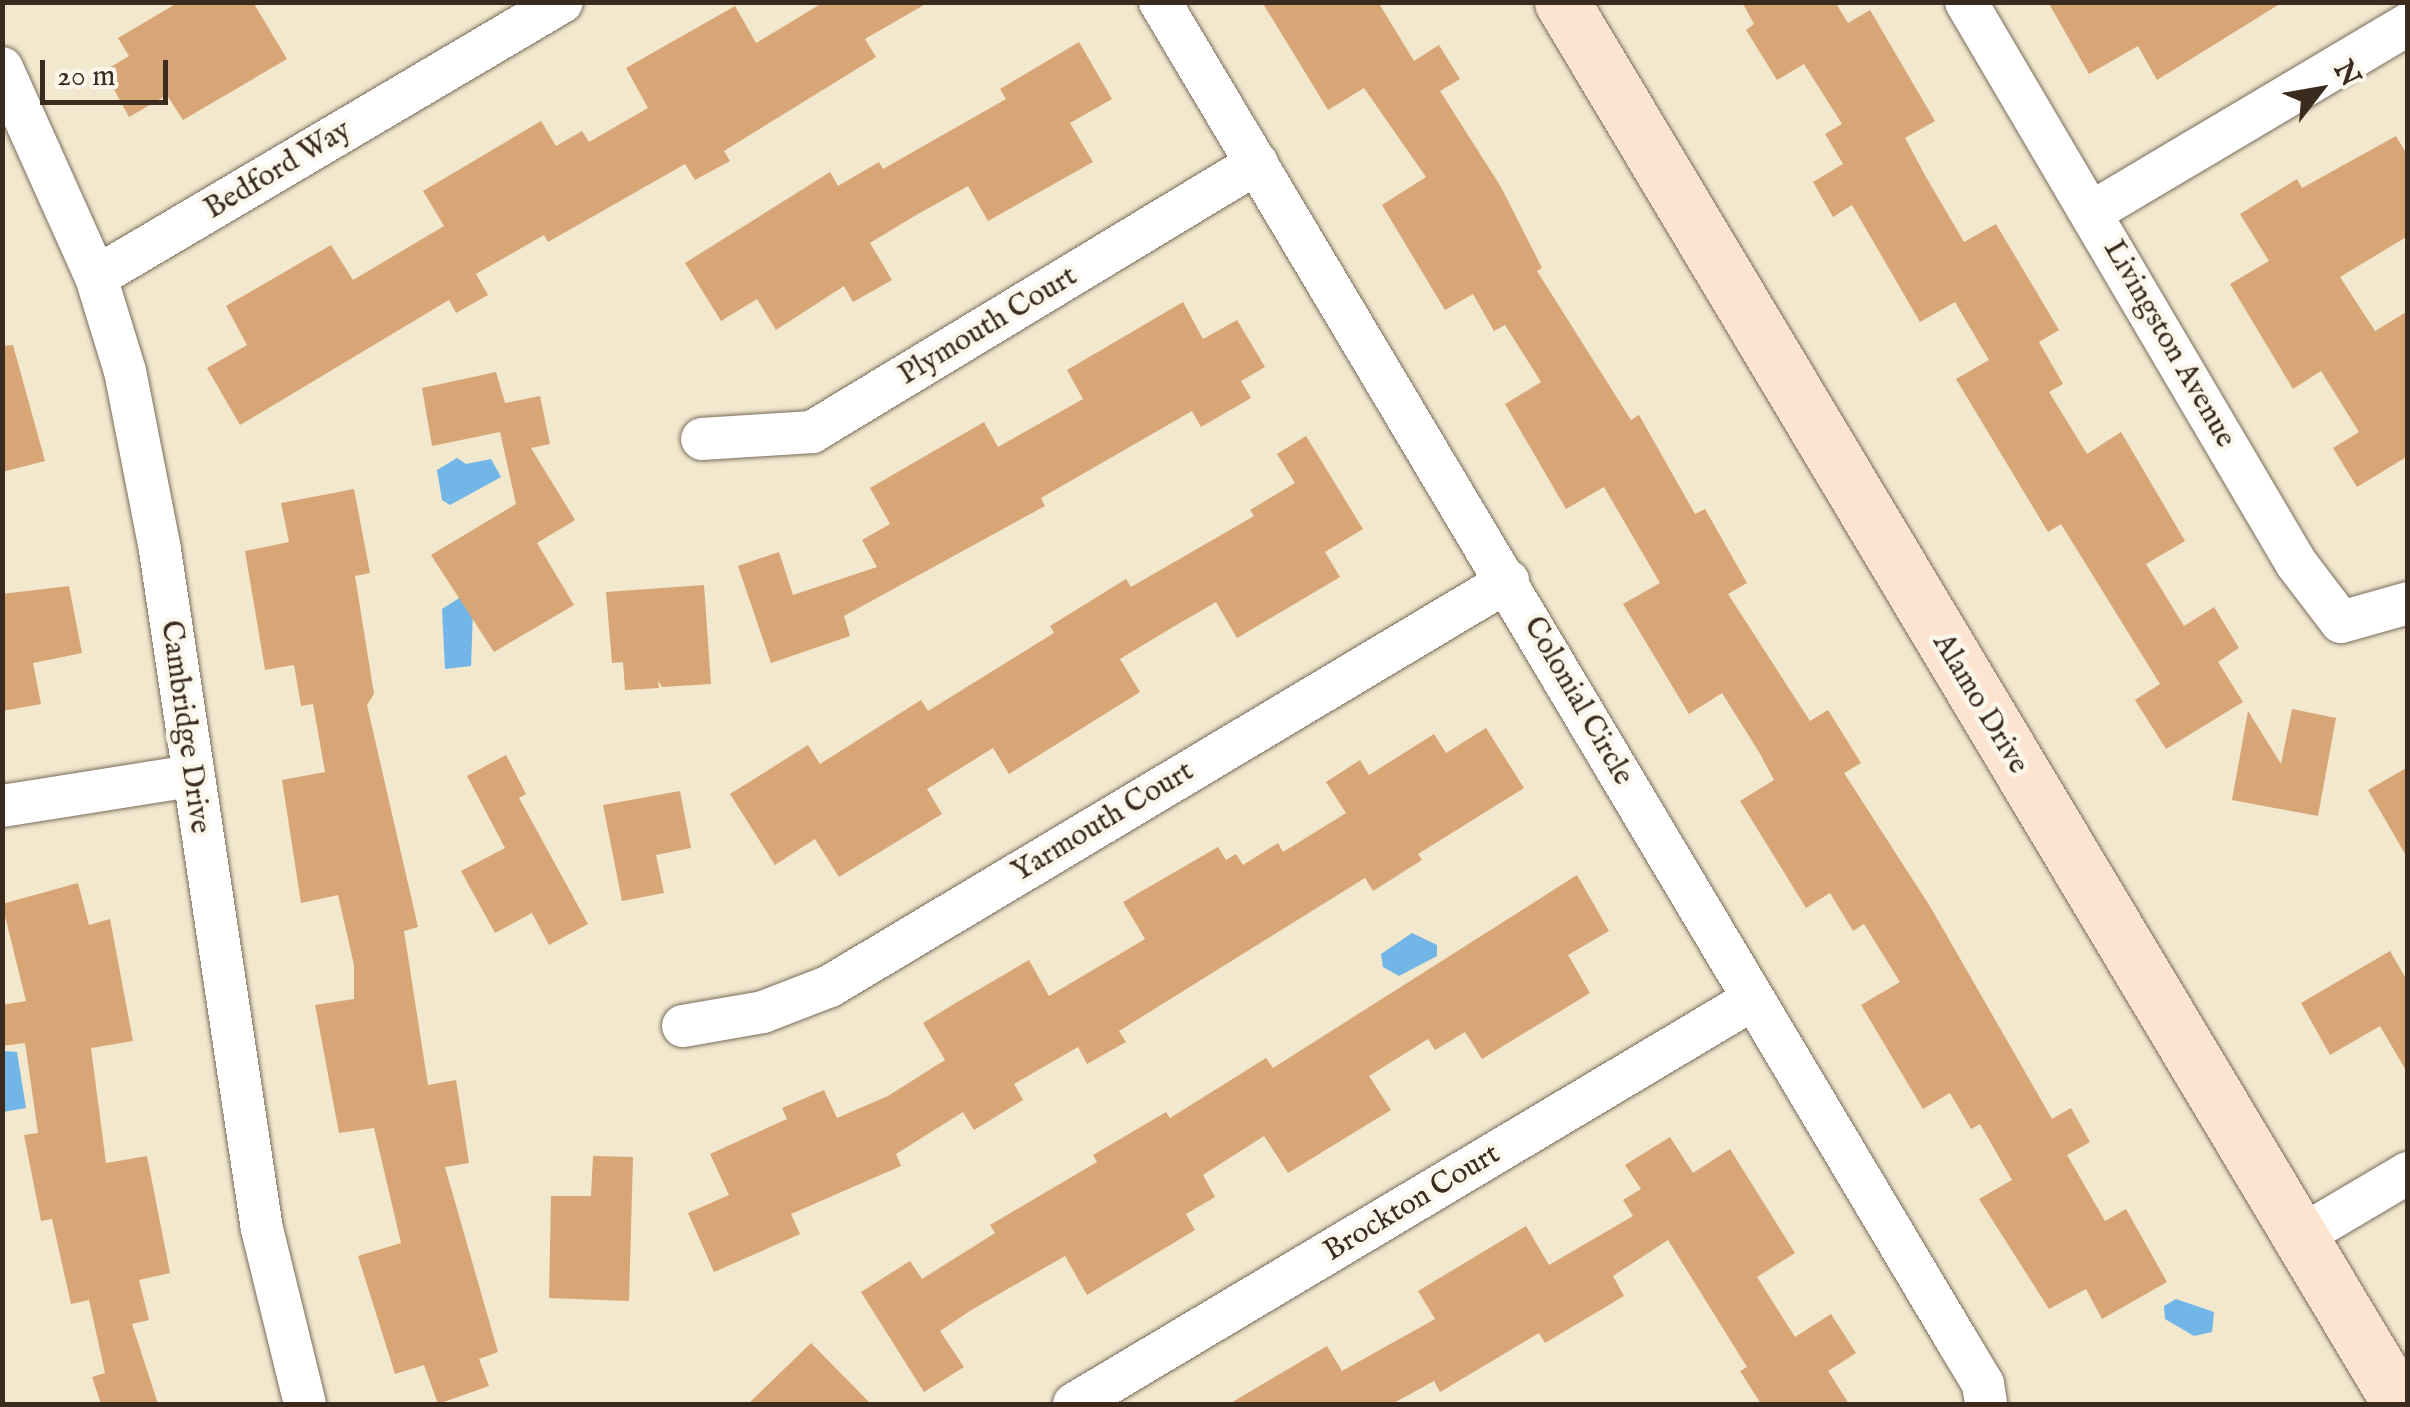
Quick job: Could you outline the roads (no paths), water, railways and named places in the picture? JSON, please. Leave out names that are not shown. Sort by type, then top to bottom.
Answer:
[{"type":"main road","name":"Alamo Drive","points":[[1562,2],[2400,1404]]},
{"type":"street","name":"Bedford Way","points":[[96,277],[562,2]]},
{"type":"street","name":"Colonial Circle","points":[[1160,2],[1508,580],[1750,1001],[1967,1357],[1986,1404]]},
{"type":"street","name":"Livingston Avenue","points":[[1966,2],[2296,563],[2340,622],[2408,603]]},
{"type":"street","points":[[2092,212],[2408,24]]},
{"type":"street","name":"Cambridge Drive","points":[[2,68],[96,277],[125,371],[160,550],[262,1229],[305,1404]]},
{"type":"street","name":"Plymouth Court","points":[[702,439],[812,432],[1257,163]]},
{"type":"street","name":"Yarmouth Court","points":[[683,1026],[762,1012],[830,986],[1508,580]]},
{"type":"street","points":[[2,806],[191,776]]},
{"type":"street","name":"Brockton Court","points":[[1074,1404],[1750,1001]]},
{"type":"street","points":[[2298,1238],[2408,1173]]},
{"type":"water","points":[[457,458],[466,464],[491,459],[501,477],[450,505],[442,500],[437,470]]},
{"type":"water","points":[[464,595],[473,610],[471,666],[445,669],[442,609]]},
{"type":"water","points":[[1412,933],[1437,945],[1437,956],[1399,976],[1383,967],[1381,954]]},
{"type":"water","points":[[2,1051],[17,1052],[26,1108],[3,1112]]},
{"type":"water","points":[[2176,1299],[2214,1312],[2212,1332],[2194,1336],[2165,1319],[2164,1306]]}]
